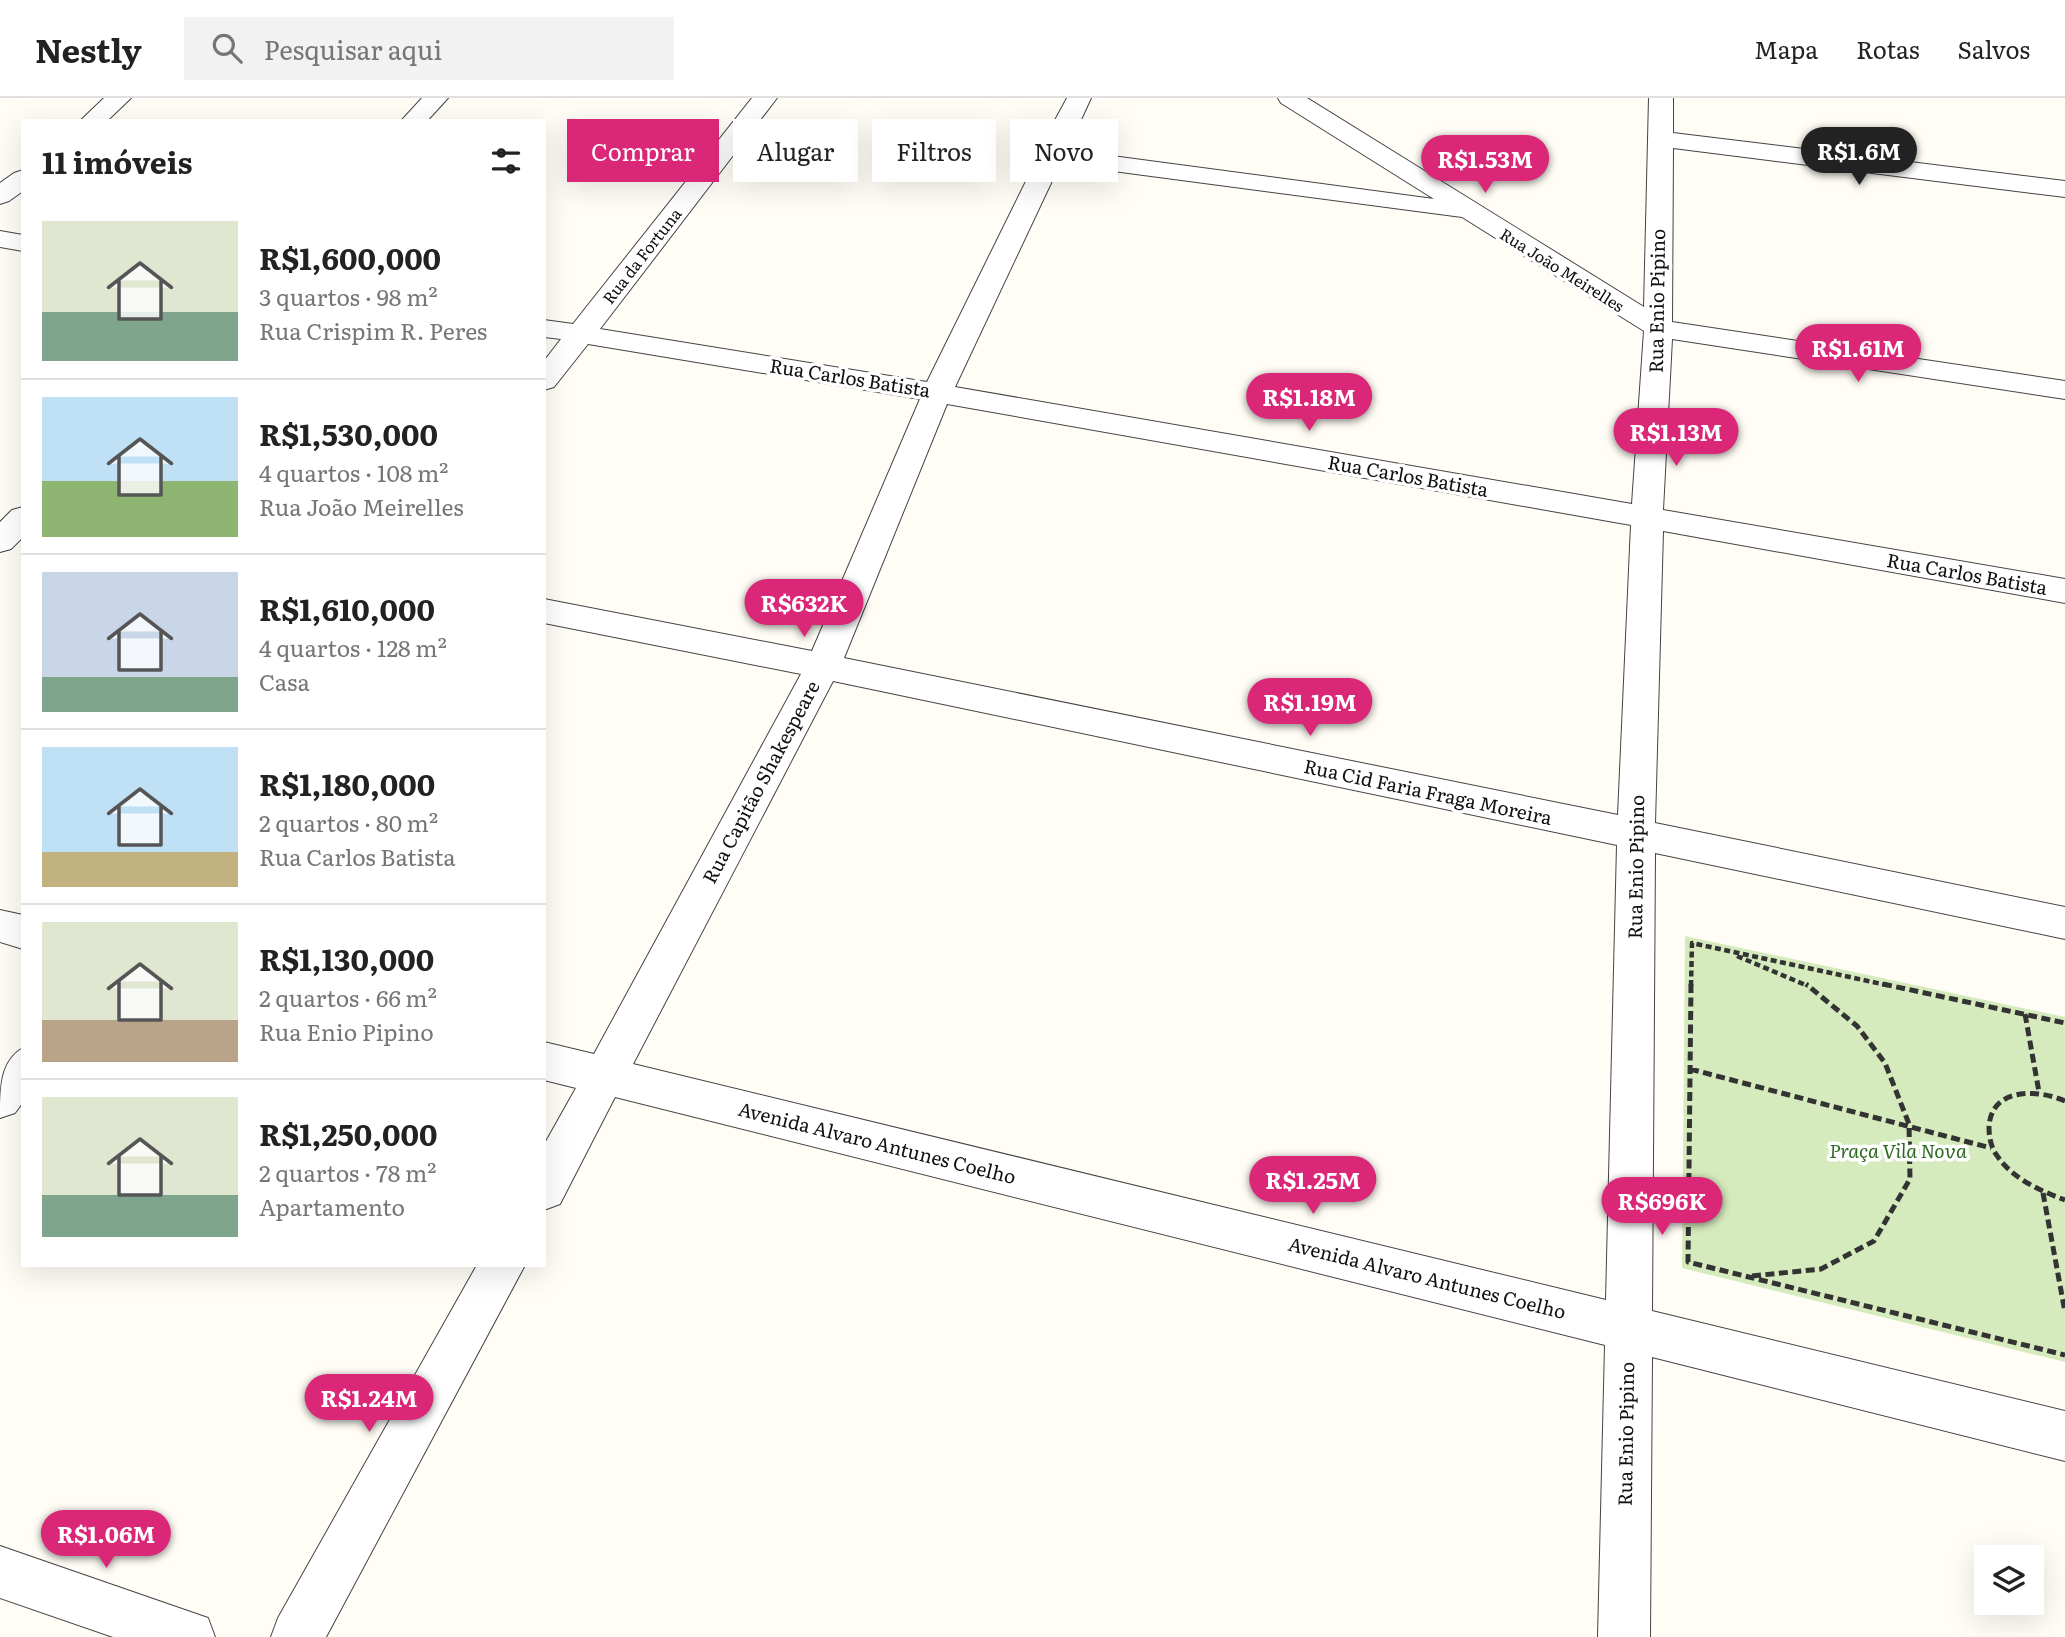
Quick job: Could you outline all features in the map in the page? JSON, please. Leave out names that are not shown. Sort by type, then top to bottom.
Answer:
[{"type":"street","points":[[94,119],[119,98]]},
{"type":"street","points":[[416,119],[436,98]]},
{"type":"street","name":"Rua da Fortuna","points":[[546,378],[765,98]]},
{"type":"street","name":"Rua Capitão Shakespeare","points":[[1068,119],[1079,98]]},
{"type":"street","name":"Rua João Meirelles","points":[[1290,98],[1658,328]]},
{"type":"street","points":[[1656,111],[2065,189]]},
{"type":"street","name":"Rua Enio Pipino","points":[[1624,1637],[1636,835],[1647,519],[1658,328],[1656,111]]},
{"type":"street","points":[[1118,164],[1467,211]]},
{"type":"street","points":[[0,196],[21,180]]},
{"type":"street","name":"Rua Capitão Shakespeare","points":[[546,1185],[823,666],[937,393],[1036,182]]},
{"type":"street","points":[[0,239],[21,243]]},
{"type":"street","name":"Rua Carlos Batista","points":[[546,328],[937,393],[2065,591]]},
{"type":"street","points":[[1658,328],[2065,390]]},
{"type":"street","points":[[0,541],[21,520]]},
{"type":"street","name":"Rua Cid Faria Fraga Moreira","points":[[546,611],[823,666],[2065,923]]},
{"type":"street","points":[[0,926],[21,931]]},
{"type":"street","name":"Avenida Alvaro Antunes Coelho","points":[[546,1061],[2065,1436]]},
{"type":"street","points":[[0,1099],[21,1070]]},
{"type":"street","points":[[297,1637],[501,1267]]},
{"type":"street","points":[[0,1572],[189,1637]]},
{"type":"path","points":[[2065,1023],[1692,943],[1688,1262],[2065,1355]]},
{"type":"path","points":[[1692,944],[1744,957],[1805,983],[1857,1026],[1885,1063],[1909,1124],[1910,1179],[1874,1241],[1821,1269],[1753,1276],[1692,1263]]},
{"type":"path","points":[[2025,1014],[2039,1092]]},
{"type":"path","points":[[1690,1069],[1991,1147],[2022,1180],[2042,1193],[2065,1200]]},
{"type":"path","points":[[1991,1147],[1988,1122],[1994,1107],[2002,1099],[2019,1093],[2039,1092],[2065,1101]]},
{"type":"path","points":[[2042,1193],[2065,1312]]},
{"type":"green space","name":"Praça Vila Nova","points":[[1685,936],[2065,1017],[2065,1362],[1682,1268]]}]
